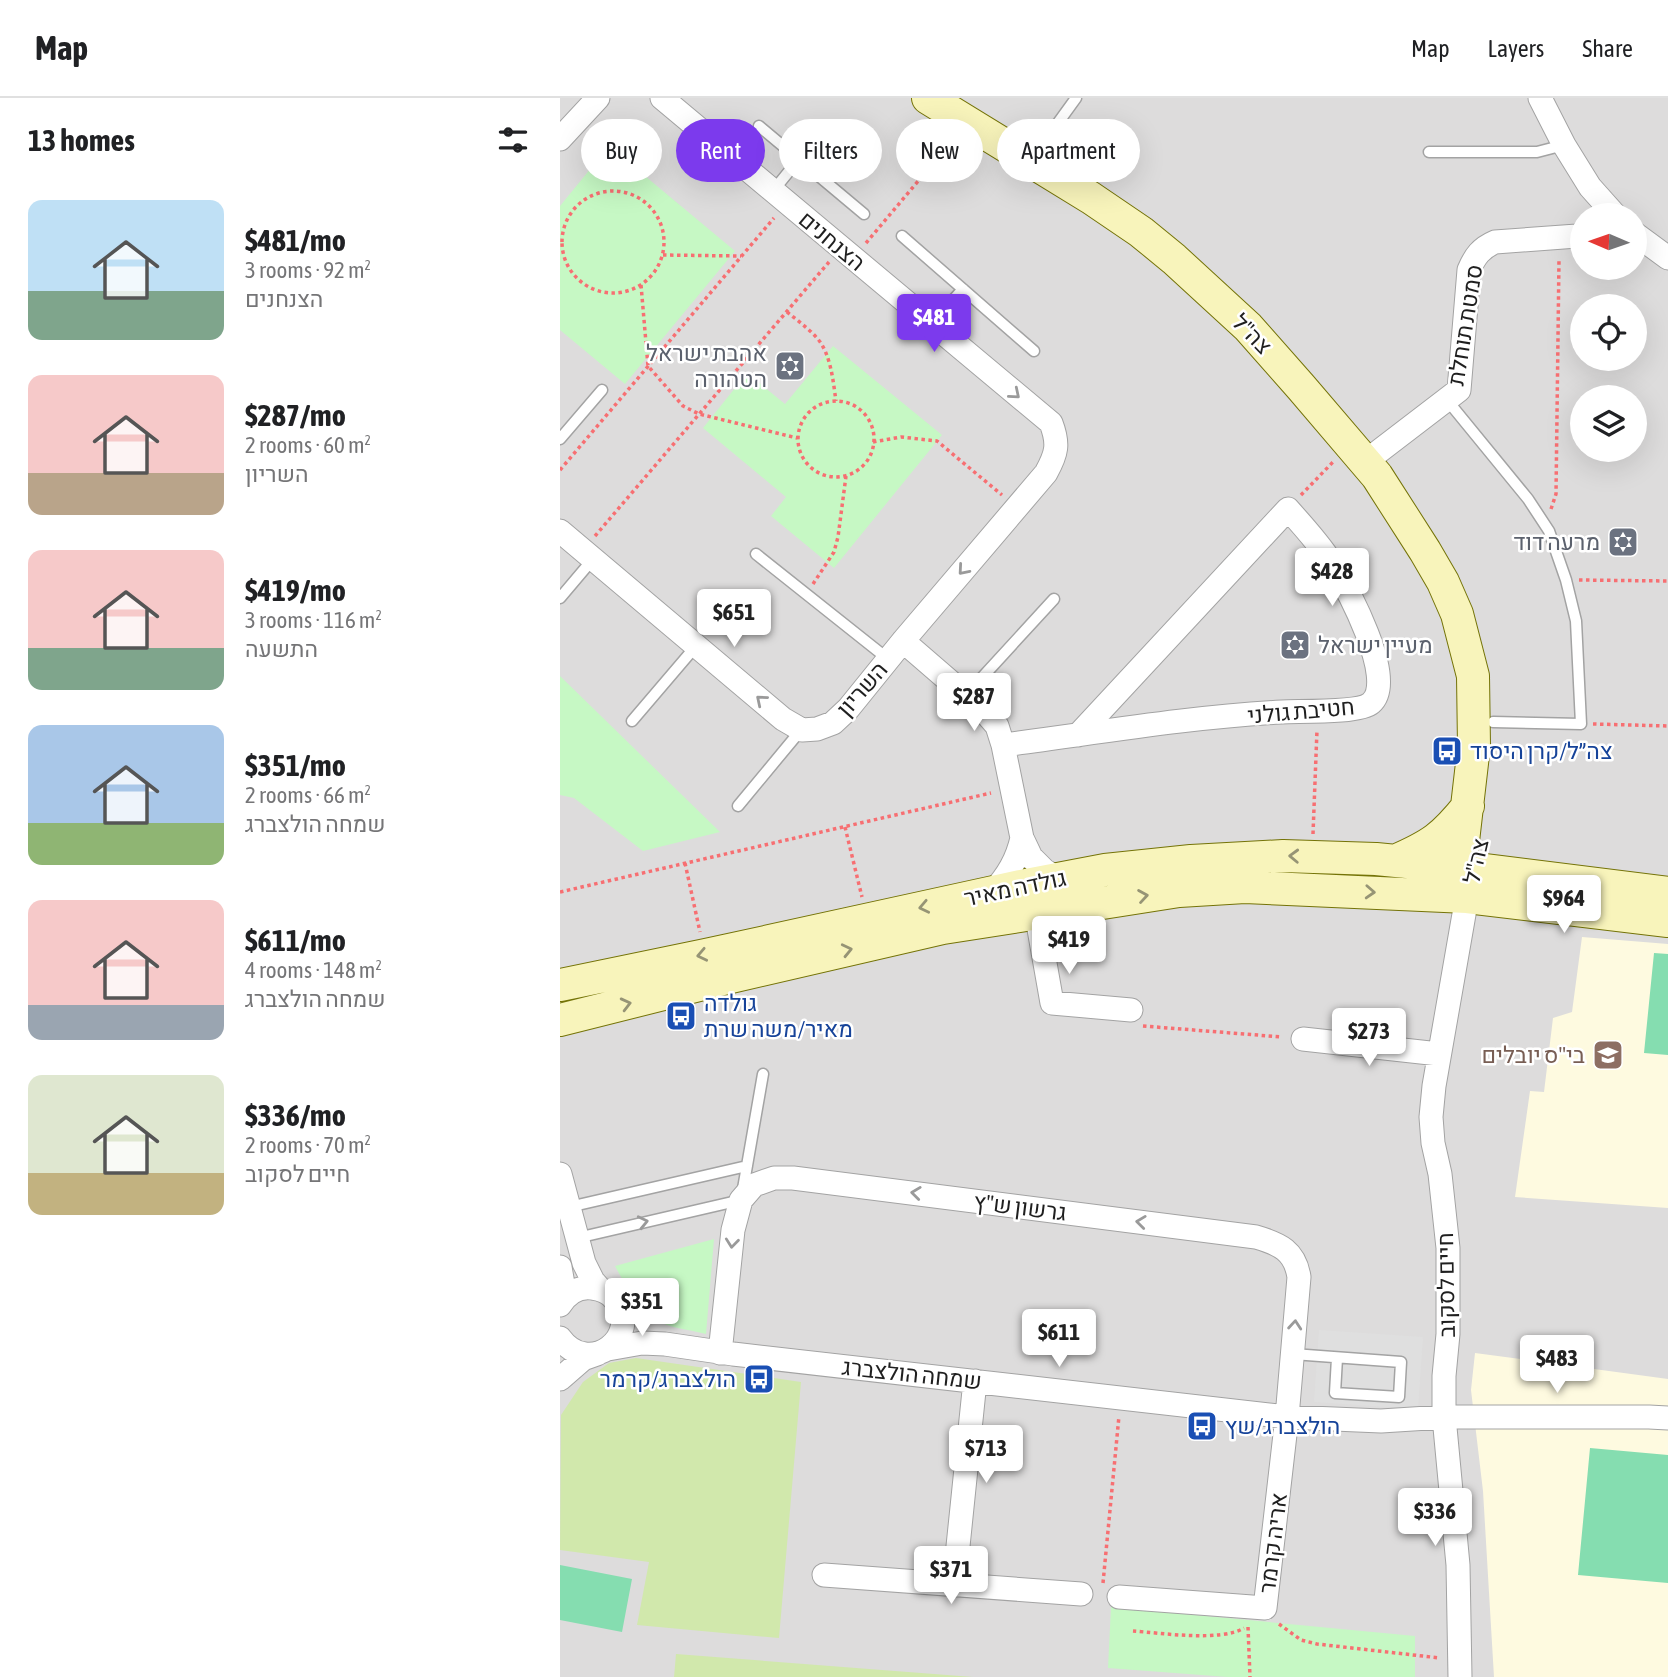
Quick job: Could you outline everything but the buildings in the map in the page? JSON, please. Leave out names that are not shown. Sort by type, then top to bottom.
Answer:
[{"type":"main road","name":"צה\"ל","points":[[928,98],[966,110],[997,124]]},
{"type":"main road","name":"צה\"ל","points":[[966,110],[1141,232],[1174,259],[1248,327],[1365,452],[1392,465],[1459,574],[1474,608],[1491,674],[1493,747],[1468,877]]},
{"type":"main road","name":"צה\"ל","points":[[1099,182],[1152,217],[1261,314],[1365,452],[1377,476],[1425,551],[1457,614],[1473,676],[1474,746],[1468,806],[1468,877]]},
{"type":"main road","points":[[1395,861],[1438,839],[1468,806]]},
{"type":"main road","name":"גולדה מאיר","points":[[560,985],[1105,870],[1191,861],[1283,856],[1395,861],[1468,877]]},
{"type":"main road","points":[[1468,877],[1668,892]]},
{"type":"main road","points":[[1468,877],[1668,921]]},
{"type":"main road","name":"גולדה מאיר","points":[[560,1020],[943,928],[1035,912],[1179,891],[1468,877]]},
{"type":"street","points":[[560,139],[598,98]]},
{"type":"street","name":"הצנחנים","points":[[662,98],[1051,423],[1056,438],[1056,450],[1046,473],[903,641]]},
{"type":"street","points":[[1539,98],[1564,145],[1590,187],[1604,203]]},
{"type":"street","name":"סמטת תוחלת","points":[[1365,452],[1459,390],[1469,270],[1475,256],[1495,242],[1570,236]]},
{"type":"street","points":[[1647,243],[1668,258]]},
{"type":"street","points":[[1079,735],[1288,509]]},
{"type":"street","name":"חטיבת גולני","points":[[1003,745],[1177,722],[1279,712],[1356,709],[1370,705],[1377,695],[1379,681],[1372,645],[1351,597],[1330,561],[1288,509]]},
{"type":"street","points":[[560,531],[783,719],[802,730]]},
{"type":"street","name":"השריון","points":[[802,730],[817,729],[833,723],[848,709],[903,641],[984,711],[997,726],[1021,838],[1031,857],[1058,879]]},
{"type":"street","points":[[993,892],[1012,867],[1021,838]]},
{"type":"street","name":"חיים לסקוב","points":[[1460,1668],[1458,1565],[1444,1417],[1448,1248],[1431,1117],[1468,877]]},
{"type":"street","points":[[1035,912],[1052,1003],[1131,1010]]},
{"type":"street","points":[[1303,1039],[1439,1054]]},
{"type":"street","name":"שמחה הולצברג","points":[[560,1174],[588,1272],[636,1327],[673,1345]]},
{"type":"street","name":"גרשון ש\"ץ","points":[[741,1200],[754,1185],[774,1178],[793,1178],[1271,1241],[1290,1253],[1297,1264],[1299,1277],[1287,1417]]},
{"type":"street","points":[[720,1353],[733,1230],[741,1200]]},
{"type":"street","points":[[560,1267],[562,1302]]},
{"type":"street","points":[[562,1302],[571,1292],[581,1288],[601,1290]]},
{"type":"street","points":[[560,1379],[583,1359],[603,1351],[616,1341],[621,1331],[621,1309]]},
{"type":"street","points":[[560,1338],[577,1353],[587,1355],[603,1351]]},
{"type":"street","name":"שמחה הולצברג","points":[[603,1351],[642,1343],[673,1345],[720,1353],[1287,1417],[1381,1421],[1444,1417],[1668,1418]]},
{"type":"street","points":[[954,1585],[975,1381]]},
{"type":"street","name":"אריה קרמר","points":[[1111,1590],[1265,1608],[1287,1417]]},
{"type":"street","points":[[824,1575],[1081,1594]]},
{"type":"lane","points":[[1061,119],[1076,98]]},
{"type":"lane","points":[[765,131],[779,142]]},
{"type":"lane","points":[[1429,152],[1537,152],[1564,145]]},
{"type":"lane","points":[[780,197],[788,182]]},
{"type":"lane","points":[[826,182],[864,214]]},
{"type":"lane","points":[[902,236],[1034,351]]},
{"type":"lane","points":[[931,324],[963,289]]},
{"type":"lane","points":[[560,439],[602,390]]},
{"type":"lane","points":[[1447,400],[1528,499],[1545,524],[1566,580],[1576,621],[1581,724],[1493,722]]},
{"type":"lane","points":[[756,554],[888,659]]},
{"type":"lane","points":[[560,598],[588,555]]},
{"type":"lane","points":[[966,695],[1054,598]]},
{"type":"lane","points":[[632,721],[696,646]]},
{"type":"lane","points":[[738,806],[802,730]]},
{"type":"lane","points":[[577,1238],[741,1200],[763,1074]]},
{"type":"lane","points":[[569,1207],[747,1166]]},
{"type":"lane","points":[[1293,1354],[1401,1362],[1399,1397],[1335,1393],[1337,1358]]},
{"type":"path","points":[[588,555],[699,414],[787,312],[847,253],[966,110]]},
{"type":"path","points":[[607,190],[625,191],[642,199],[659,219],[664,237],[663,254],[654,273],[641,285],[625,293],[607,294],[590,289],[576,278],[565,264],[560,246],[562,228],[575,205],[590,195],[607,190]]},
{"type":"path","points":[[560,470],[741,256],[780,197]]},
{"type":"path","points":[[1545,524],[1556,494],[1559,237]]},
{"type":"path","points":[[663,254],[741,256]]},
{"type":"path","points":[[641,285],[648,366],[683,406],[699,414],[797,438]]},
{"type":"path","points":[[787,312],[818,339],[827,357],[836,401]]},
{"type":"path","points":[[836,401],[849,404],[866,417],[872,429],[873,442],[867,461],[858,471],[833,477],[815,471],[805,463],[797,438],[803,420],[811,410],[836,401]]},
{"type":"path","points":[[873,442],[901,437],[937,441],[1017,507]]},
{"type":"path","points":[[1288,509],[1365,452]]},
{"type":"path","points":[[807,595],[834,552],[846,476]]},
{"type":"path","points":[[1566,580],[1668,581]]},
{"type":"path","points":[[1313,857],[1318,710]]},
{"type":"path","points":[[1581,724],[1668,726]]},
{"type":"path","points":[[560,892],[1011,788]]},
{"type":"path","points":[[845,827],[868,919]]},
{"type":"path","points":[[685,863],[705,955]]},
{"type":"path","points":[[1131,1010],[1138,1026],[1303,1039]]},
{"type":"path","points":[[1111,1590],[1120,1398]]},
{"type":"path","points":[[1265,1608],[1281,1626],[1301,1640],[1460,1668]]},
{"type":"path","points":[[1133,1631],[1216,1636],[1238,1632],[1248,1625],[1250,1677]]},
{"type":"shaded area","points":[[560,98],[1668,98],[1668,1677],[560,1677]]},
{"type":"shaded area","name":"בי\"ס יובלים","points":[[1582,937],[1668,944],[1668,1208],[1515,1197],[1530,1091],[1544,1092],[1553,1018],[1572,1012]]},
{"type":"shaded area","points":[[1319,1330],[1423,1337],[1418,1409],[1314,1402]]},
{"type":"shaded area","points":[[1475,1353],[1668,1379],[1668,1677],[1494,1677],[1483,1491],[1471,1390]]},
{"type":"green space","points":[[581,180],[652,182],[735,251],[625,384],[560,330],[560,206]]},
{"type":"green space","points":[[833,346],[942,435],[834,568],[771,516],[786,497],[703,428],[747,373],[785,404]]},
{"type":"green space","points":[[560,676],[720,832],[643,851],[574,798],[560,795]]},
{"type":"green space","points":[[1654,953],[1668,954],[1668,1055],[1644,1053]]},
{"type":"green space","points":[[714,1239],[706,1334],[672,1327],[647,1313],[634,1299],[615,1266]]},
{"type":"green space","points":[[636,1358],[801,1382],[779,1638],[637,1625],[649,1562],[560,1550],[561,1415],[583,1382],[609,1363]]},
{"type":"green space","points":[[1590,1448],[1668,1455],[1668,1583],[1578,1575]]},
{"type":"green space","points":[[560,1565],[632,1579],[622,1632],[560,1620]]},
{"type":"green space","points":[[1111,1607],[1415,1636],[1415,1677],[1228,1677],[1108,1668]]},
{"type":"green space","points":[[676,1654],[973,1677],[674,1677]]},
{"type":"place","name":"אהבת ישראל הטהורה","points":[[790,366]]},
{"type":"place","name":"מרעה דוד","points":[[1623,542]]},
{"type":"place","name":"מעיין ישראל","points":[[1295,645]]},
{"type":"place","name":"צה״ל/קרן היסוד","points":[[1447,751]]},
{"type":"place","name":"גולדה מאיר/משה שרת","points":[[681,1016]]},
{"type":"place","name":"בי\"ס יובלים","points":[[1608,1055]]},
{"type":"place","name":"הולצברג/קרמר","points":[[759,1379]]},
{"type":"place","name":"הולצברג/שץ","points":[[1202,1426]]}]
